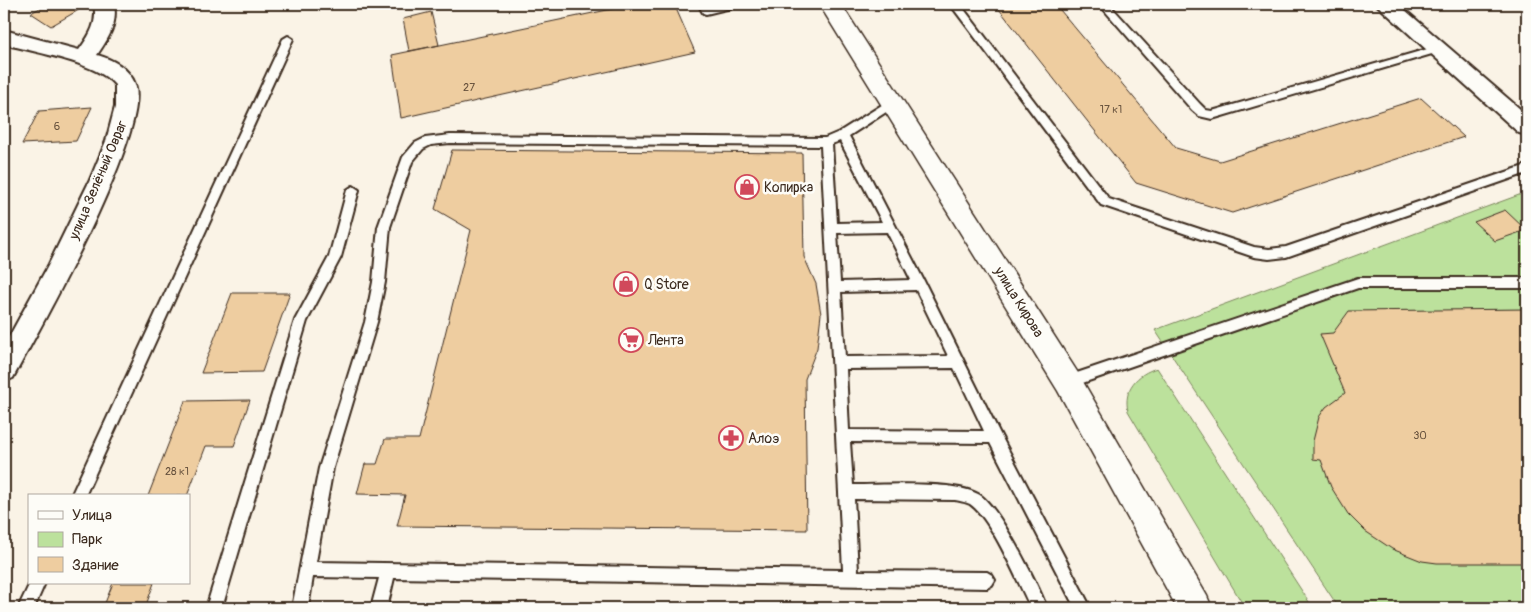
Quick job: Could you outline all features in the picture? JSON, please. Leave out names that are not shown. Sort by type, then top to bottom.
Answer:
[{"type":"street","points":[[4,37],[84,58],[105,24],[107,17],[104,4]]},
{"type":"street","name":"улица Кирова","points":[[830,4],[1068,382],[1196,608]]},
{"type":"street","points":[[1386,4],[1527,127]]},
{"type":"street","name":"улица Зелёный Овраг","points":[[4,370],[71,244],[117,141],[125,116],[127,95],[122,80],[106,68],[84,58]]},
{"type":"lane","points":[[703,4],[706,11],[736,4]]},
{"type":"lane","points":[[955,4],[1105,202],[1254,252],[1269,254],[1286,252],[1527,169]]},
{"type":"lane","points":[[1104,4],[1196,107],[1203,113],[1212,115],[1438,49]]},
{"type":"lane","points":[[79,494],[288,39]]},
{"type":"lane","points":[[300,608],[326,468],[376,303],[384,227],[407,160],[419,146],[429,141],[450,139],[826,142],[843,136],[893,102]]},
{"type":"lane","points":[[843,136],[920,284],[956,362],[994,437],[1083,608]]},
{"type":"lane","points":[[826,142],[851,578]]},
{"type":"lane","points":[[214,608],[301,320],[335,257],[353,190]]},
{"type":"lane","points":[[831,228],[890,227]]},
{"type":"lane","points":[[1068,382],[1358,282],[1527,283]]},
{"type":"lane","points":[[834,287],[920,284]]},
{"type":"lane","points":[[838,363],[956,362]]},
{"type":"lane","points":[[843,436],[994,437]]},
{"type":"lane","points":[[846,492],[955,493],[968,495],[977,500],[991,518],[1039,608]]},
{"type":"lane","points":[[306,569],[987,580]]},
{"type":"lane","points":[[379,608],[388,571]]},
{"type":"lane","points":[[26,608],[38,584]]},
{"type":"green space","points":[[1527,192],[1527,608],[1339,608],[1155,330]]},
{"type":"green space","points":[[1157,368],[1313,608],[1245,608],[1128,411],[1128,396],[1133,384],[1143,374]]},
{"type":"building","points":[[47,4],[89,4],[51,26],[31,13]]},
{"type":"building","points":[[636,4],[674,4],[695,52],[401,118],[392,55]]},
{"type":"building","points":[[995,4],[1055,4],[1176,148],[1220,161],[1421,98],[1464,137],[1232,213],[1136,183]]},
{"type":"building","points":[[431,12],[439,45],[409,51],[403,19]]},
{"type":"building","points":[[92,107],[76,141],[22,144],[39,111]]},
{"type":"building","name":"Лента","points":[[452,150],[802,153],[804,257],[816,284],[821,314],[817,348],[805,379],[807,530],[397,526],[405,495],[357,494],[365,464],[377,464],[385,439],[419,439],[471,230],[435,209]]},
{"type":"building","points":[[1505,210],[1526,230],[1495,241],[1474,222]]},
{"type":"building","points":[[232,293],[290,293],[262,372],[201,373]]},
{"type":"building","points":[[1527,309],[1527,563],[1437,563],[1422,561],[1392,549],[1365,531],[1348,514],[1331,487],[1321,460],[1313,459],[1313,441],[1319,417],[1326,407],[1345,393],[1320,334],[1333,333],[1349,311]]},
{"type":"building","points":[[250,400],[234,446],[206,446],[188,494],[149,494],[185,401]]},
{"type":"building","points":[[113,584],[154,584],[145,608],[103,608]]},
{"type":"place","name":"Копирка","points":[[747,187]]},
{"type":"place","name":"Q Store","points":[[626,284]]},
{"type":"place","name":"Лента","points":[[631,340]]},
{"type":"place","name":"Алоэ","points":[[731,438]]}]
